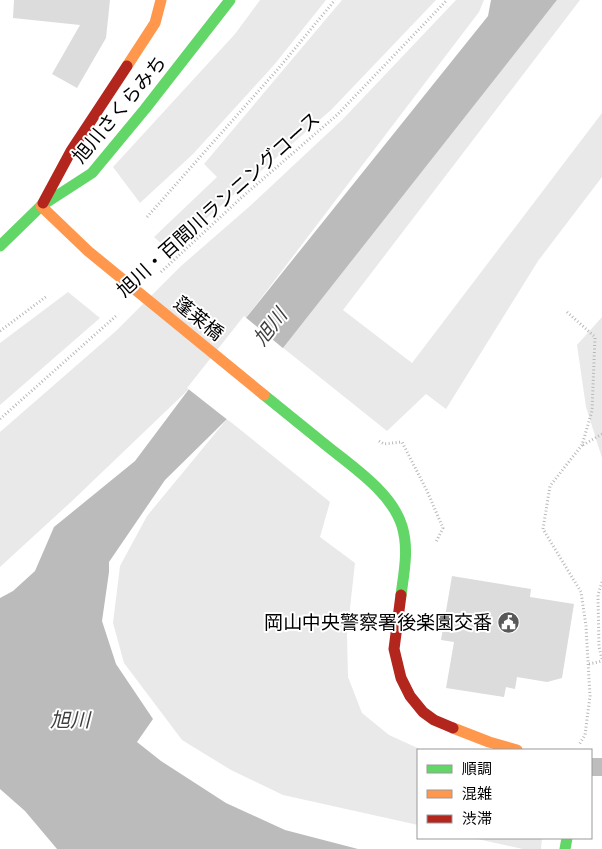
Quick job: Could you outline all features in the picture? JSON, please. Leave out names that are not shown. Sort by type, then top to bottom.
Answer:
[{"type":"street","points":[[41,206],[71,151],[155,23],[161,0]]},
{"type":"street","name":"旭川さくらみち","points":[[0,246],[41,206],[92,173],[145,109],[230,0]]},
{"type":"street","name":"蓬莱橋","points":[[41,206],[88,251],[382,492],[400,520],[406,553],[394,649],[399,676],[404,687],[419,708],[431,718],[446,726],[514,749]]},
{"type":"path","points":[[147,217],[335,0]]},
{"type":"path","name":"旭川・百間川ランニングコース","points":[[156,277],[241,198],[337,115],[447,0]]},
{"type":"path","points":[[0,331],[47,296]]},
{"type":"path","name":"旭川・百間川ランニングコース","points":[[0,419],[123,310]]},
{"type":"path","points":[[567,312],[595,337],[592,411],[582,445],[550,486],[543,529],[581,592],[586,626],[590,696],[584,735],[577,749]]},
{"type":"path","points":[[582,445],[602,434]]},
{"type":"path","points":[[589,664],[602,660],[599,647],[598,594],[602,582]]},
{"type":"shaded area","points":[[260,0],[326,0],[274,65],[193,154],[140,203],[113,167],[235,34]]},
{"type":"shaded area","points":[[342,0],[436,0],[331,110],[169,251],[154,237],[217,177],[204,164]]},
{"type":"shaded area","points":[[456,0],[484,0],[479,12],[246,318],[189,389],[0,567],[0,432],[116,331],[181,266],[250,206],[343,119]]},
{"type":"shaded area","points":[[557,0],[580,0],[343,310],[412,363],[602,113],[602,177],[538,261],[446,409],[426,394],[387,431],[282,347]]},
{"type":"shaded area","points":[[68,292],[100,318],[0,405],[0,343]]},
{"type":"shaded area","points":[[602,317],[602,458],[586,407],[577,345]]},
{"type":"shaded area","points":[[227,419],[330,502],[320,537],[355,563],[347,635],[348,677],[362,713],[389,735],[420,749],[417,749],[417,825],[283,795],[231,770],[182,740],[124,663],[113,623],[120,566],[147,516]]},
{"type":"shaded area","points":[[478,839],[542,839],[541,849],[523,849]]},
{"type":"water","name":"旭川","points":[[491,0],[557,0],[227,419],[165,480],[109,562],[102,621],[116,664],[153,719],[137,742],[161,761],[226,803],[285,830],[358,849],[57,849],[25,811],[0,789],[0,598],[13,591],[35,571],[54,527],[135,461],[189,389],[488,16]]},
{"type":"pier","points":[[244,316],[284,349],[229,421],[187,388]]},
{"type":"building","points":[[14,0],[110,0],[106,38],[77,88],[52,74],[80,25],[13,18]]},
{"type":"building","name":"岡山中央警察署後楽園交番","points":[[452,576],[531,589],[530,597],[574,604],[562,678],[547,682],[517,677],[515,689],[506,687],[504,697],[446,688],[454,642],[441,640]]},
{"type":"traffic: fast","points":[[0,246],[41,206],[92,173],[145,109],[230,0]]},
{"type":"traffic: fast","points":[[264,395],[360,472],[390,503],[402,526],[405,543],[401,595]]},
{"type":"traffic: fast","points":[[565,849],[567,839]]},
{"type":"traffic: slow","points":[[127,66],[155,23],[161,0]]},
{"type":"traffic: slow","points":[[41,206],[88,251],[264,395]]},
{"type":"traffic: slow","points":[[453,728],[514,749]]},
{"type":"traffic: jam","points":[[43,203],[71,151],[127,66]]},
{"type":"traffic: jam","points":[[401,595],[394,649],[401,678],[410,696],[423,712],[434,720],[453,728]]},
{"type":"place","name":"岡山中央警察署後楽園交番","points":[[508,622]]}]
